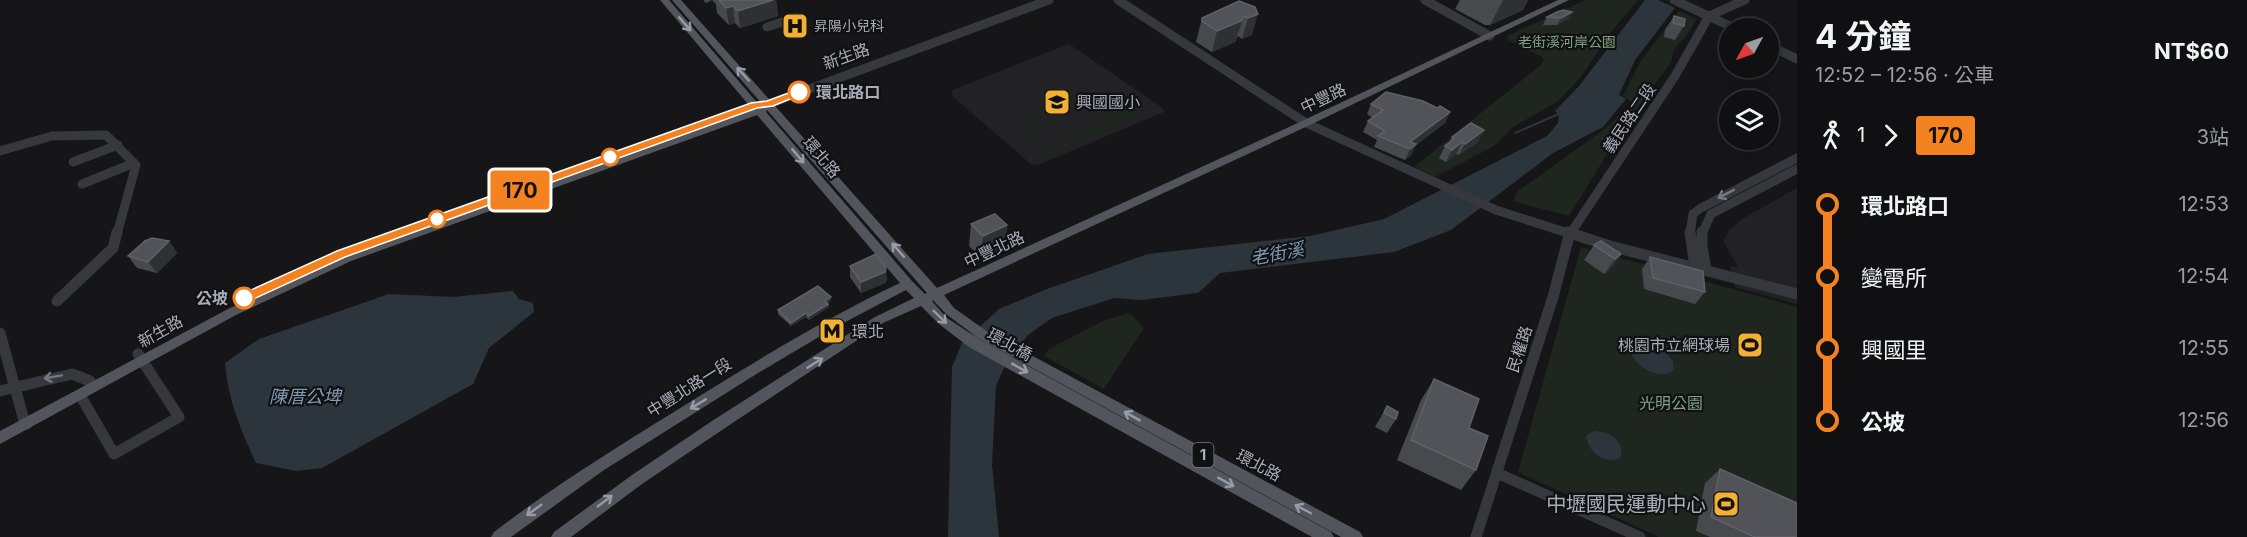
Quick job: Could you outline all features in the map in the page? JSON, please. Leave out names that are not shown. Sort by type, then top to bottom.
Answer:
[{"type":"main road","name":"環北路","points":[[664,0],[711,46]]},
{"type":"main road","name":"環北路","points":[[676,0],[711,46],[908,284],[923,300],[963,329]]},
{"type":"main road","name":"中豐路","points":[[1092,222],[1565,0]]},
{"type":"main road","name":"環北路","points":[[761,107],[936,294],[963,329]]},
{"type":"main road","name":"新生路","points":[[0,438],[25,420],[90,381],[347,258],[761,107]]},
{"type":"main road","name":"中豐北路","points":[[936,294],[1092,222]]},
{"type":"main road","points":[[908,284],[936,294]]},
{"type":"main road","name":"中豐北路一段","points":[[499,537],[567,487],[636,441],[857,307],[908,284]]},
{"type":"main road","points":[[559,537],[645,472],[879,320],[936,294]]},
{"type":"main road","name":"環北橋","points":[[963,329],[1049,377]]},
{"type":"main road","name":"新生路","points":[[0,429],[80,395],[141,357]]},
{"type":"main road","name":"環北路","points":[[1049,377],[1326,537]]},
{"type":"main road","name":"環北路","points":[[1049,377],[1355,537]]},
{"type":"street","name":"新生路","points":[[761,107],[1049,0]]},
{"type":"street","points":[[1118,0],[1306,123],[1496,210],[1570,234],[1797,294]]},
{"type":"street","points":[[1425,0],[1491,36]]},
{"type":"street","points":[[1674,0],[1719,21]]},
{"type":"street","points":[[1709,16],[1745,0]]},
{"type":"street","name":"義民路二段","points":[[1570,234],[1675,76],[1709,16]]},
{"type":"street","points":[[767,27],[797,17]]},
{"type":"street","points":[[1779,50],[1797,59]]},
{"type":"street","points":[[0,151],[50,134],[80,132],[106,135],[136,165],[134,180],[113,248],[57,301]]},
{"type":"street","points":[[74,162],[118,145]]},
{"type":"street","points":[[1700,269],[1690,232],[1693,214],[1797,158]]},
{"type":"street","points":[[82,184],[134,163]]},
{"type":"street","points":[[1700,269],[1702,226],[1711,214],[1797,169]]},
{"type":"street","name":"民權路","points":[[1476,537],[1553,297],[1570,234]]},
{"type":"street","points":[[0,333],[25,420]]},
{"type":"street","points":[[80,395],[114,454],[179,417],[141,357]]},
{"type":"street","points":[[0,391],[72,374],[90,381]]},
{"type":"street","points":[[1497,473],[1640,537]]},
{"type":"shaded area","name":"興國國小","points":[[1069,44],[1163,108],[1164,112],[1038,165],[1031,164],[953,97],[952,90]]},
{"type":"shaded area","points":[[1797,188],[1797,304],[1735,287],[1730,266],[1738,267],[1723,241],[1730,229],[1744,218]]},
{"type":"green space","name":"老街溪河岸公園","points":[[1585,0],[1638,0],[1613,29],[1581,77],[1557,102],[1513,127],[1494,146],[1435,177],[1414,167],[1541,65],[1544,60],[1542,57],[1508,40],[1507,36]]},
{"type":"green space","name":"老街溪河岸公園","points":[[1679,11],[1697,19],[1675,49],[1672,61],[1629,119],[1569,216],[1513,201],[1518,191],[1606,128],[1619,115],[1625,113],[1633,102],[1623,96],[1641,60]]},
{"type":"green space","points":[[1081,93],[1106,97],[1116,103],[1122,114],[1130,110],[1138,116],[1043,157],[1038,152],[1047,147],[1030,140],[1024,134],[1023,121],[1027,116]],"holes":[[[1083,98],[1108,105],[1112,115],[1111,119],[1060,142],[1041,140],[1032,134],[1029,122]]]},
{"type":"green space","name":"光明公園","points":[[1581,247],[1797,307],[1797,537],[1659,537],[1518,472]]},
{"type":"green space","points":[[1130,313],[1144,328],[1104,389],[1044,356],[1049,349],[1105,320]]},
{"type":"water","name":"老街溪","points":[[1645,0],[1658,0],[1675,8],[1635,60],[1619,95],[1626,99],[1603,127],[1553,153],[1451,230],[1394,252],[1220,273],[1198,293],[1141,300],[1114,298],[1052,318],[1028,335],[1004,368],[996,386],[992,464],[999,537],[948,537],[952,367],[962,343],[999,309],[1047,289],[1148,254],[1310,236],[1384,219],[1547,136],[1558,123],[1559,115],[1555,111],[1579,86]]},
{"type":"water","name":"陳厝公埤","points":[[513,291],[519,299],[533,303],[534,312],[489,348],[473,384],[322,468],[296,471],[256,463],[232,402],[225,363],[259,339],[389,294],[453,297]]},
{"type":"water","points":[[1637,344],[1662,350],[1673,361],[1674,370],[1662,374],[1644,368],[1631,354],[1633,346]]},
{"type":"water","points":[[1594,431],[1611,435],[1619,442],[1622,452],[1620,458],[1609,460],[1594,452],[1586,436]]},
{"type":"building","points":[[719,0],[773,0],[738,11],[733,6],[726,8]]},
{"type":"building","points":[[1239,1],[1255,7],[1258,14],[1248,18],[1244,16],[1241,21],[1217,31],[1202,21],[1202,18]]},
{"type":"building","points":[[1563,10],[1572,12],[1561,18],[1547,17],[1557,12]]},
{"type":"building","points":[[1674,16],[1685,19],[1684,26],[1673,23]]},
{"type":"building","points":[[1386,92],[1423,101],[1437,108],[1440,106],[1450,112],[1410,142],[1416,144],[1410,149],[1378,136],[1385,131],[1368,121],[1383,110],[1371,104]]},
{"type":"building","points":[[1471,123],[1484,130],[1465,144],[1462,142],[1452,150],[1445,146],[1455,138],[1452,137]]},
{"type":"building","points":[[995,214],[1007,225],[983,236],[971,224]]},
{"type":"building","points":[[152,238],[169,241],[148,262],[128,256],[145,241]]},
{"type":"building","points":[[1601,241],[1621,254],[1615,259],[1594,245]]},
{"type":"building","points":[[876,254],[886,268],[885,272],[861,282],[850,266]]},
{"type":"building","points":[[1650,257],[1703,271],[1705,292],[1653,278]]},
{"type":"building","points":[[818,286],[831,297],[825,301],[828,304],[809,316],[806,313],[791,323],[778,310]]},
{"type":"building","points":[[1434,379],[1479,399],[1469,428],[1488,436],[1476,470],[1411,440]]},
{"type":"building","points":[[1387,406],[1398,412],[1396,419],[1384,413]]},
{"type":"building","points":[[1720,469],[1797,503],[1797,537],[1755,537],[1711,517]]},
{"type":"waterway","points":[[1515,133],[1561,113]]},
{"type":"bus line","name":"170","points":[[244,298],[341,254],[755,105],[769,104],[799,92]]},
{"type":"place","name":"昇陽小兒科","points":[[795,26]]},
{"type":"place","name":"環北路口","points":[[799,92]]},
{"type":"place","name":"興國國小","points":[[1057,102]]},
{"type":"place","name":"公坡","points":[[244,298]]},
{"type":"place","name":"環北","points":[[832,331]]},
{"type":"place","name":"桃園市立網球場","points":[[1750,345]]},
{"type":"place","name":"中壢國民運動中心","points":[[1726,504]]}]
